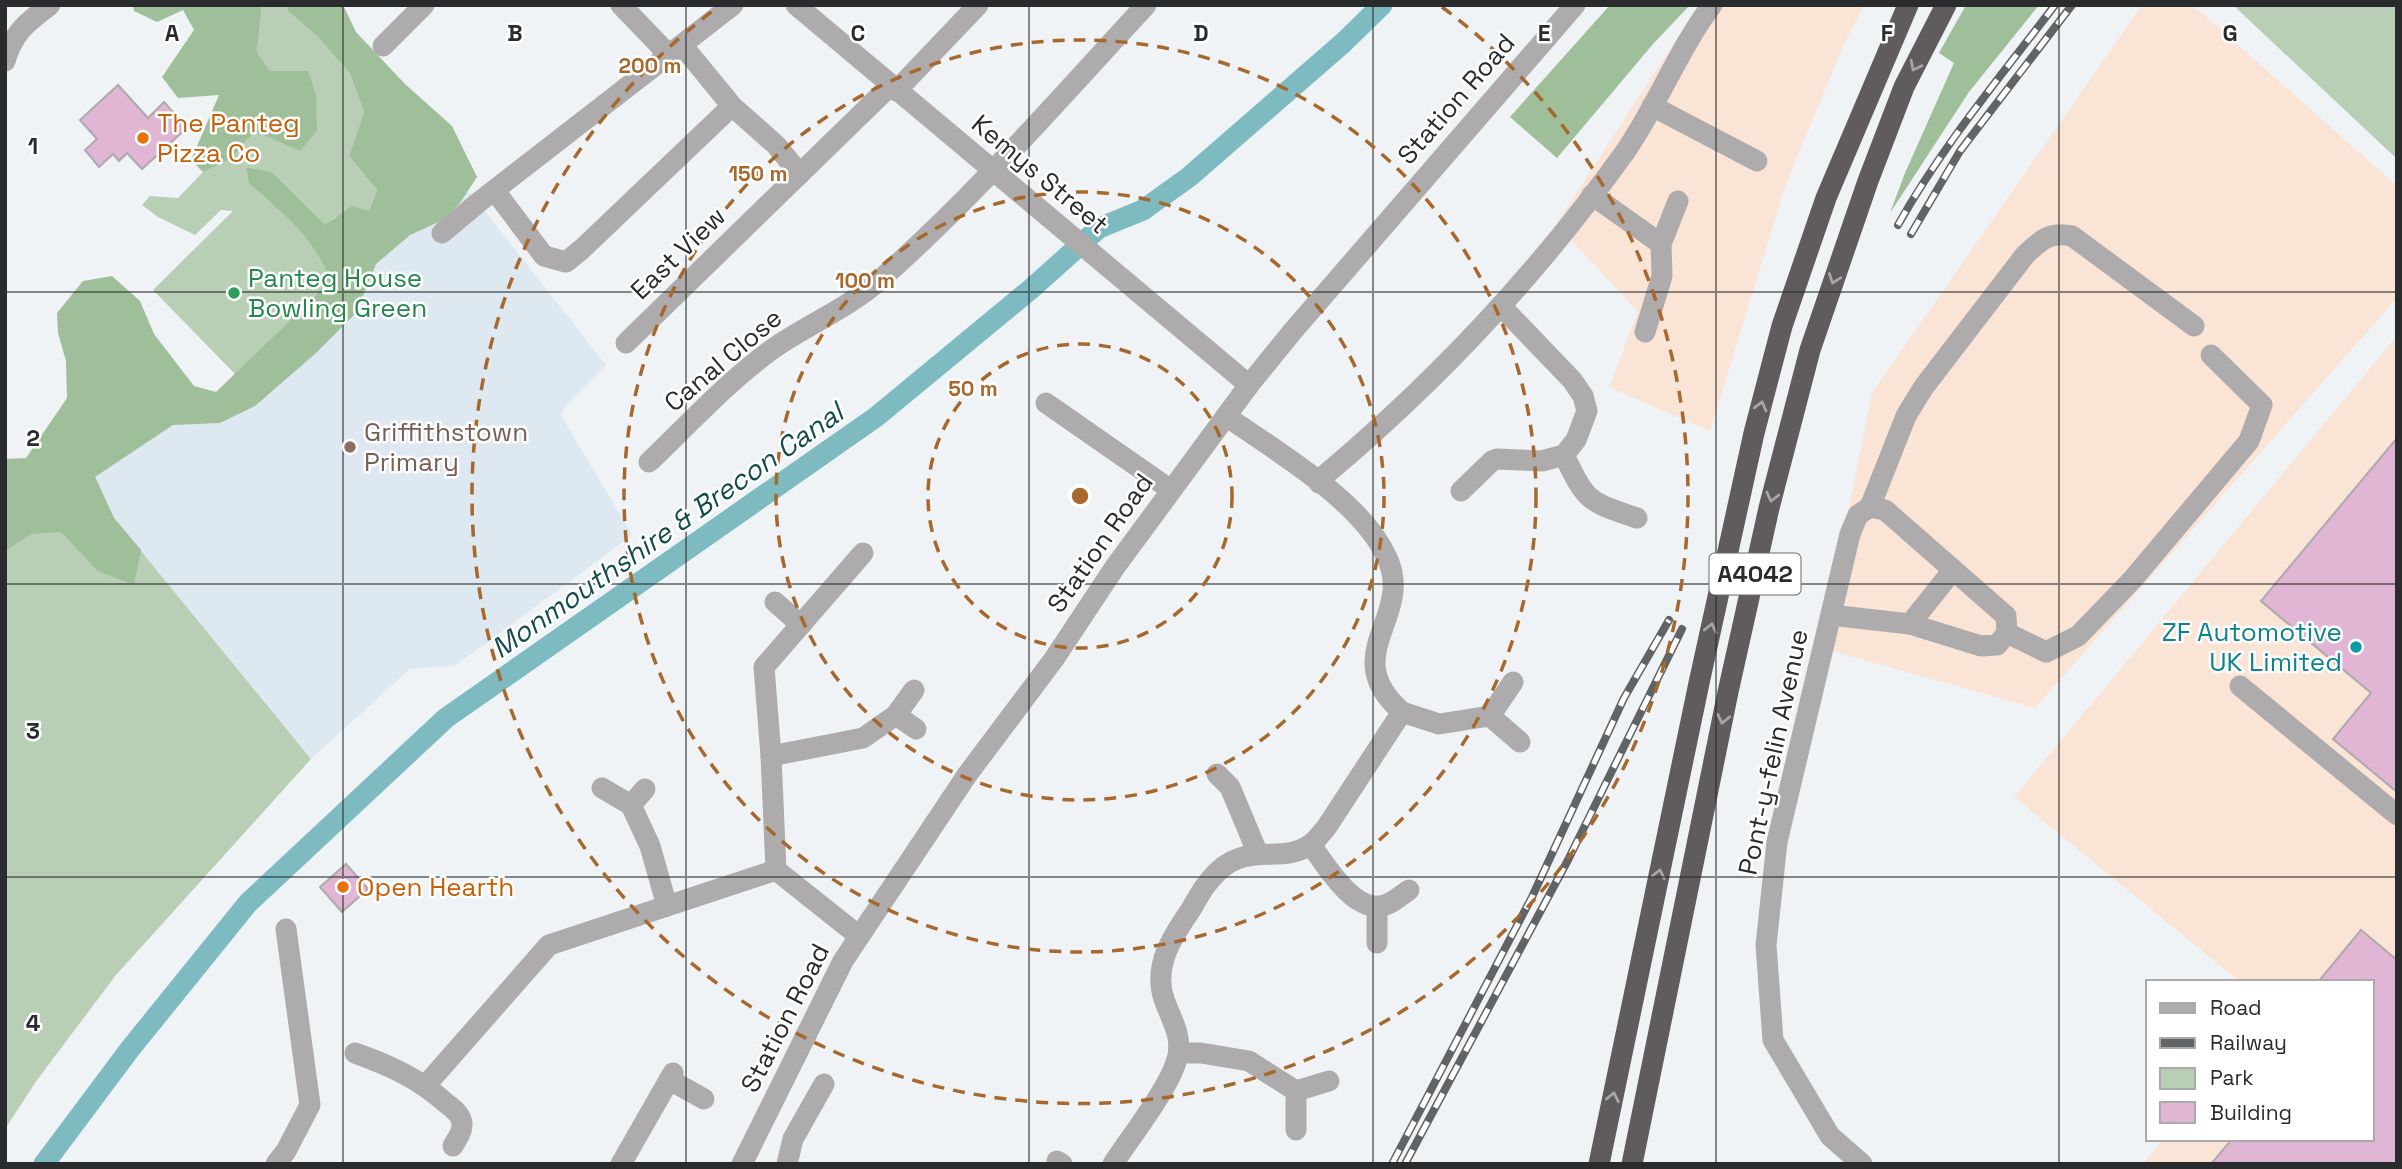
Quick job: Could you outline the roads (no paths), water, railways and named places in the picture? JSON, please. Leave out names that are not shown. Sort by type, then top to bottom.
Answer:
[{"type":"highway","name":"A4042","points":[[1599,1164],[1699,683],[1754,433],[1779,339],[1826,198],[1908,5]]},
{"type":"highway","name":"A4042","points":[[1632,1164],[1728,692],[1769,509],[1810,350],[1868,181],[1904,87],[1946,5]]},
{"type":"street","points":[[5,61],[10,44],[26,22],[50,5]]},
{"type":"street","points":[[383,46],[424,5]]},
{"type":"street","points":[[621,5],[676,50],[776,145],[800,174]]},
{"type":"street","points":[[442,233],[733,5]]},
{"type":"street","name":"Kemys Street","points":[[796,5],[1249,385]]},
{"type":"street","name":"East View","points":[[626,343],[978,5]]},
{"type":"street","name":"Canal Close","points":[[649,462],[738,377],[772,349],[880,281],[993,170],[1146,5]]},
{"type":"street","name":"Station Road","points":[[742,1164],[843,961],[967,775],[1054,659],[1115,567],[1249,385],[1575,5]]},
{"type":"street","points":[[1319,483],[1385,424],[1502,306],[1553,247],[1626,149],[1712,5]]},
{"type":"street","points":[[495,191],[544,256],[566,262],[732,106]]},
{"type":"street","points":[[1652,106],[1757,161]]},
{"type":"street","points":[[1592,195],[1661,244]]},
{"type":"street","points":[[1645,332],[1662,276],[1661,244],[1678,201]]},
{"type":"street","name":"Pont-y-felin Avenue","points":[[1862,1164],[1830,1136],[1773,1040],[1766,945],[1777,842],[1850,534],[1858,514],[1870,507],[1906,416],[1923,388],[2025,255],[2043,238],[2058,233],[2072,236],[2194,326]]},
{"type":"street","points":[[1461,491],[1497,459],[1542,461],[1564,455],[1571,449],[1587,411],[1583,396],[1551,356],[1502,306]]},
{"type":"street","points":[[1870,507],[1885,510],[2006,616],[2007,633],[2046,652],[2078,636],[2132,580],[2249,441],[2262,405],[2211,355]]},
{"type":"street","points":[[1046,403],[1171,490]]},
{"type":"street","points":[[1226,416],[1355,511],[1375,535],[1389,562],[1393,586],[1391,608],[1378,640],[1375,668],[1376,677],[1387,699],[1402,712],[1439,724],[1490,716],[1513,682]]},
{"type":"street","points":[[1564,455],[1578,484],[1590,499],[1637,518]]},
{"type":"street","points":[[859,936],[776,870],[764,667],[863,553]]},
{"type":"street","points":[[1910,624],[1953,570]]},
{"type":"street","points":[[775,602],[801,625]]},
{"type":"street","name":"Pont-y-felin Avenue","points":[[1831,615],[1910,624],[1980,646],[1997,645],[2007,633]]},
{"type":"street","points":[[2240,686],[2397,815]]},
{"type":"street","points":[[771,756],[863,738],[896,715],[914,690]]},
{"type":"street","points":[[1113,1164],[1171,1076],[1179,1053],[1177,1030],[1161,984],[1162,961],[1171,939],[1211,878],[1227,863],[1244,855],[1292,852],[1311,845],[1326,828],[1402,712]]},
{"type":"street","points":[[896,715],[915,729]]},
{"type":"street","points":[[1490,716],[1520,742]]},
{"type":"street","points":[[1217,774],[1230,787],[1258,854]]},
{"type":"street","points":[[602,789],[638,797],[667,906]]},
{"type":"street","points":[[1311,845],[1354,898],[1377,907],[1393,902],[1409,890]]},
{"type":"street","points":[[426,1085],[549,945],[776,870]]},
{"type":"street","points":[[1377,907],[1377,943]]},
{"type":"street","points":[[281,1157],[310,1105],[286,929]]},
{"type":"street","points":[[355,1053],[397,1068],[426,1085],[455,1110],[462,1122],[460,1134],[453,1146]]},
{"type":"street","points":[[1179,1053],[1201,1053],[1249,1060],[1296,1091]]},
{"type":"street","points":[[621,1164],[672,1077],[704,1100]]},
{"type":"street","points":[[1296,1091],[1329,1081]]},
{"type":"street","points":[[787,1164],[793,1139],[824,1084]]},
{"type":"street","points":[[1296,1091],[1296,1130]]},
{"type":"waterway","name":"Monmouthshire & Brecon Canal","points":[[44,1164],[130,1049],[248,903],[446,718],[876,417],[1031,289],[1099,228],[1143,210],[1189,177],[1343,43],[1382,5]]},
{"type":"railway","points":[[1898,225],[1953,139],[2055,5]]},
{"type":"railway","points":[[1911,234],[1960,151],[2072,5]]},
{"type":"railway","points":[[1392,1164],[1532,897],[1624,698],[1669,620]]},
{"type":"railway","points":[[1405,1164],[1568,860],[1682,629]]},
{"type":"place","name":"The Panteg Pizza Co","points":[[143,138]]},
{"type":"place","name":"Panteg House Bowling Green","points":[[234,293]]},
{"type":"place","name":"Griffithstown Primary","points":[[350,447]]},
{"type":"place","name":"ZF Automotive UK Limited","points":[[2356,647]]},
{"type":"place","name":"Open Hearth","points":[[343,887]]}]
